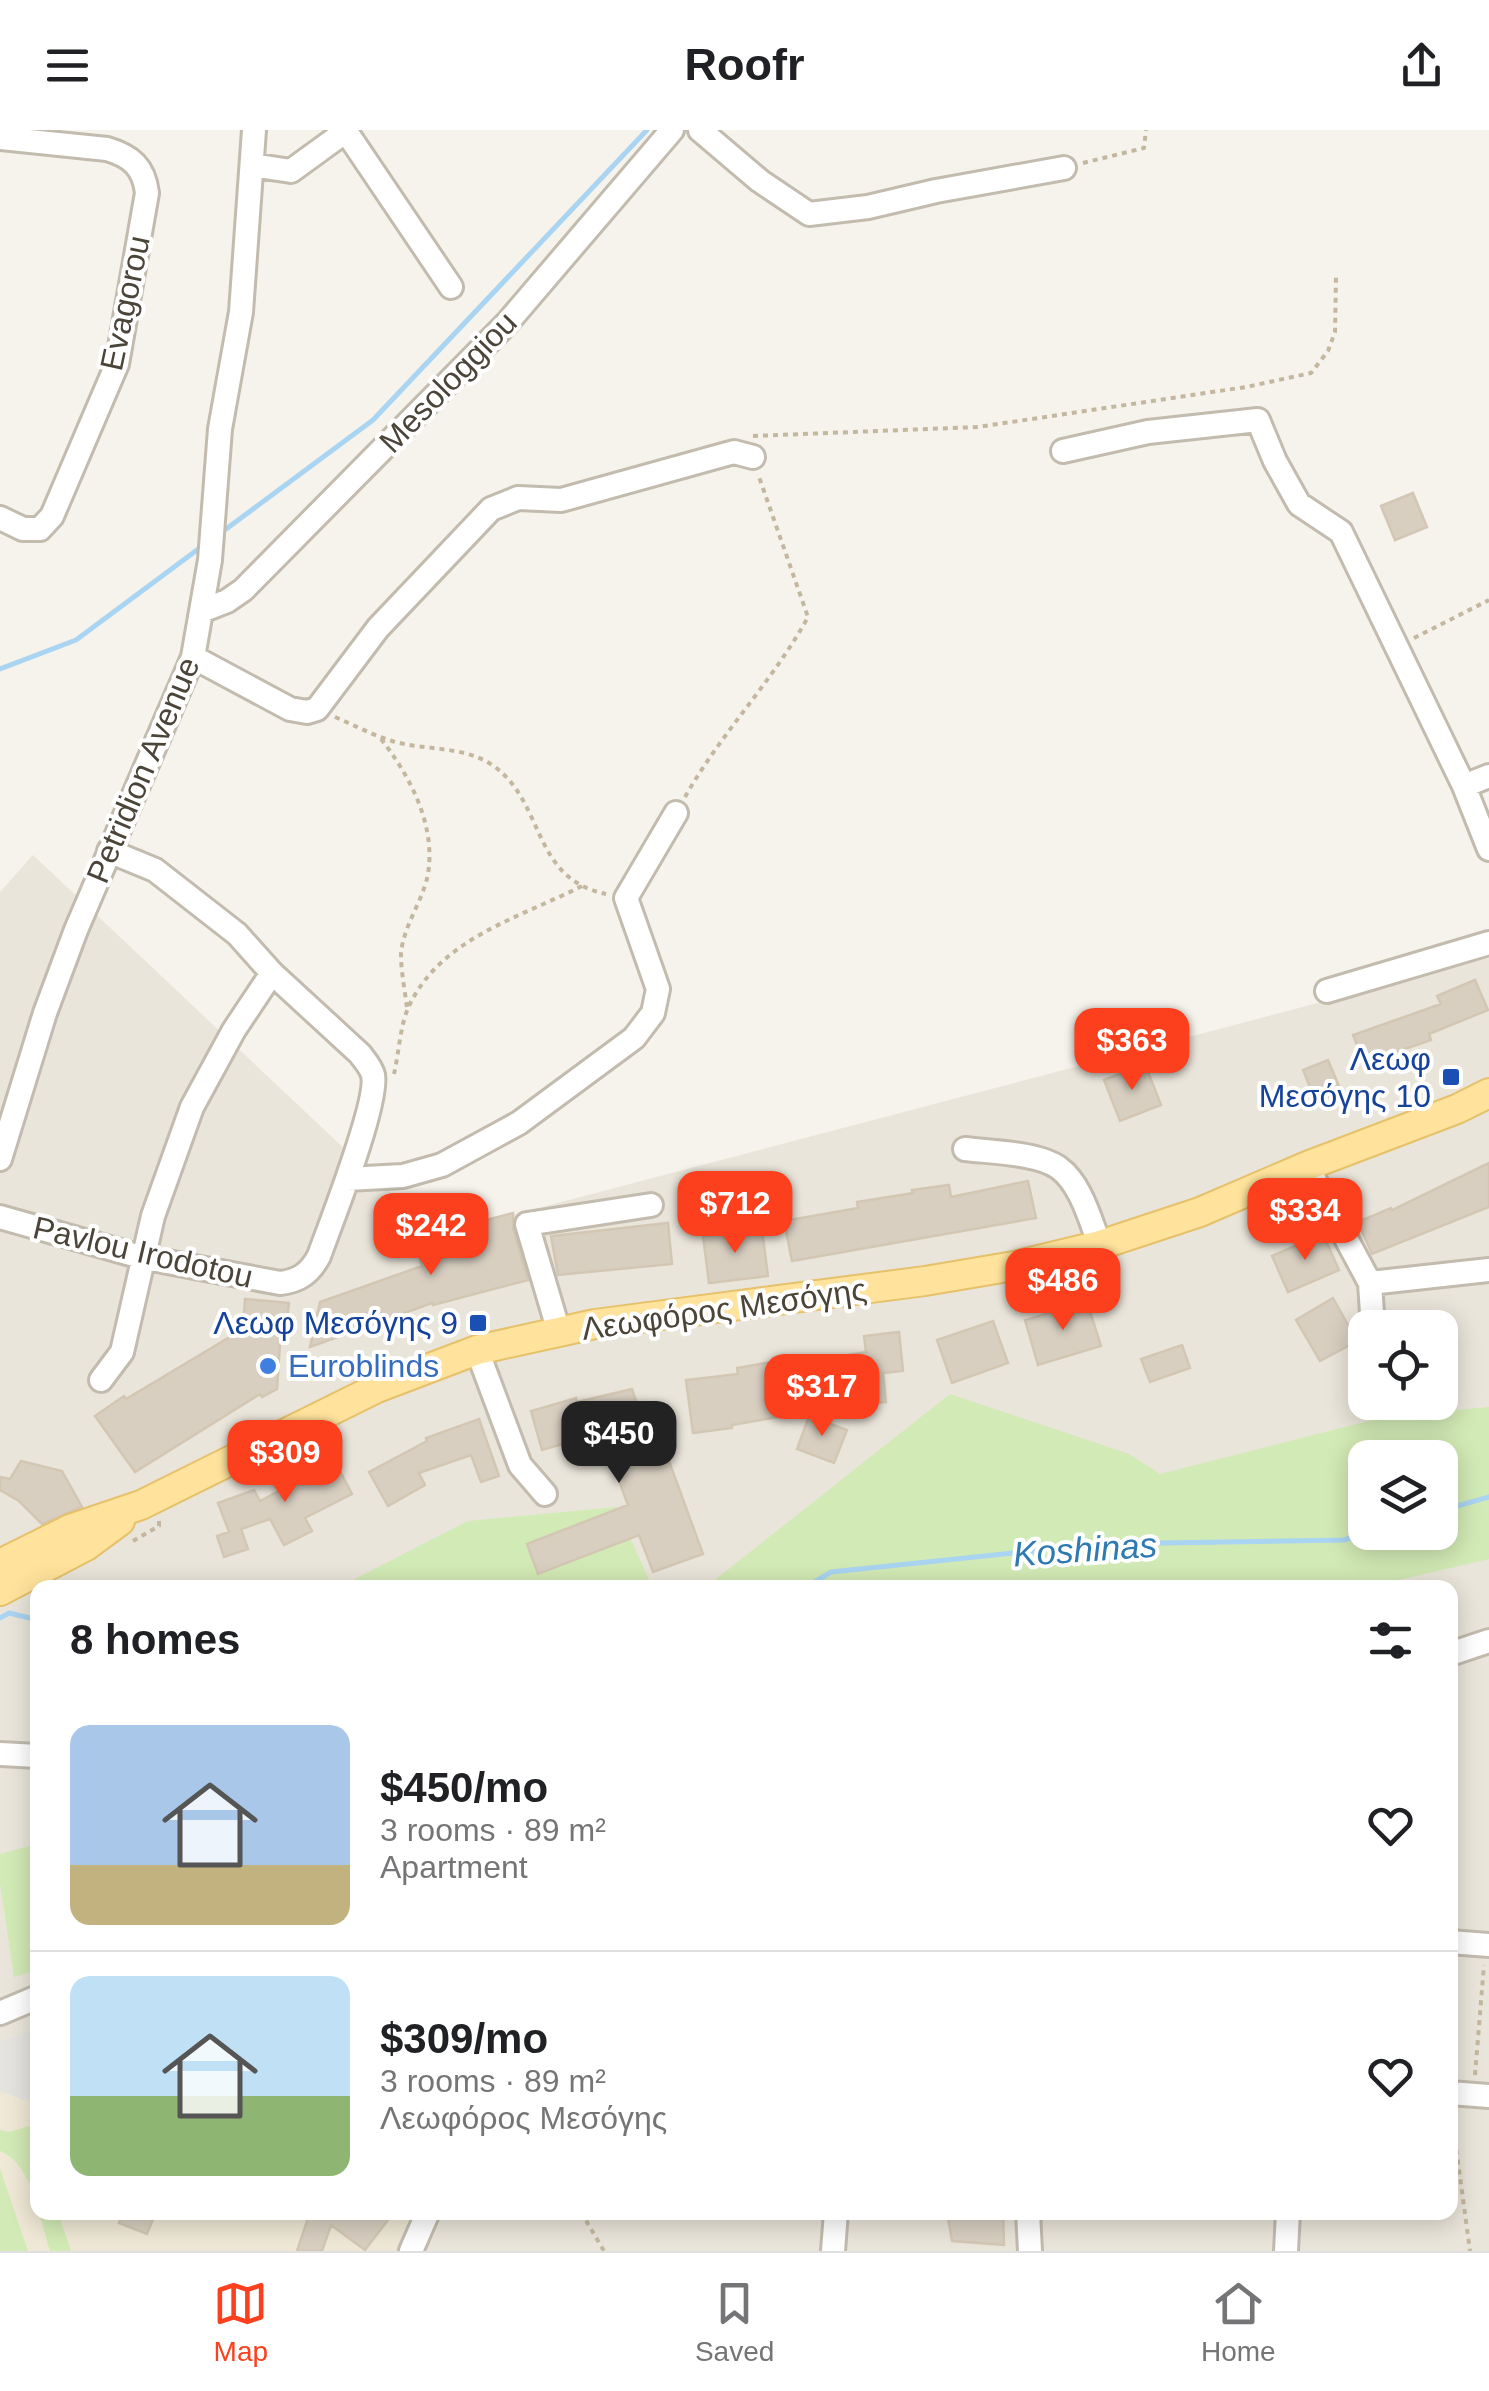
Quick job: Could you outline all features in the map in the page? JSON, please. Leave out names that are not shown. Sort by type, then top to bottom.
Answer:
[{"type":"main road","name":"Λεωφόρος Μεσόγης","points":[[0,1564],[70,1529],[141,1505],[362,1395],[477,1350],[595,1324],[1014,1266],[1100,1245],[1200,1212],[1457,1109],[1489,1092]]},
{"type":"main road","name":"Λεωφόρος Μεσόγης","points":[[0,1592],[86,1546],[141,1505]]},
{"type":"street","name":"Petridion Avenue","points":[[0,1159],[44,1012],[194,657],[205,601],[220,429],[241,312],[254,130]]},
{"type":"street","name":"Mesologgiou","points":[[205,601],[228,602],[243,590],[508,322],[672,130]]},
{"type":"street","points":[[700,130],[760,181],[810,214],[868,208],[936,191],[1064,168]]},
{"type":"street","points":[[252,165],[291,171],[345,131],[452,287]]},
{"type":"street","name":"Evagorou","points":[[0,138],[107,148],[121,153],[135,162],[145,176],[147,193],[117,364],[52,516],[40,529],[23,530],[0,518]]},
{"type":"street","points":[[1063,450],[1148,432],[1258,420],[1299,504],[1341,532],[1464,786],[1489,849]]},
{"type":"street","points":[[194,657],[290,709],[317,709],[378,628],[491,509],[518,498],[560,500],[734,452],[753,457]]},
{"type":"street","points":[[1464,786],[1489,776]]},
{"type":"street","points":[[347,1179],[403,1176],[442,1165],[519,1123],[634,1038],[653,1013],[658,989],[626,898],[676,813]]},
{"type":"street","points":[[101,1380],[122,1352],[141,1256],[192,1107],[234,1030],[272,974],[237,934],[155,870],[109,851]]},
{"type":"street","points":[[1328,990],[1489,943]]},
{"type":"street","name":"Pavlou Irodotou","points":[[0,1217],[141,1256],[280,1283],[293,1282],[313,1267],[347,1179],[373,1082],[370,1068],[339,1033],[272,974]]},
{"type":"street","points":[[965,1149],[1013,1154],[1058,1166],[1082,1199],[1100,1245]]},
{"type":"street","points":[[1307,1166],[1370,1283],[1372,1310]]},
{"type":"street","points":[[559,1332],[528,1224],[650,1205]]},
{"type":"street","points":[[1370,1283],[1489,1270]]},
{"type":"street","points":[[477,1350],[520,1465],[545,1494]]},
{"type":"street","points":[[1458,1652],[1489,1642]]},
{"type":"street","points":[[0,1754],[30,1756]]},
{"type":"street","points":[[1458,1943],[1487,1945]]},
{"type":"street","points":[[0,2013],[30,2000]]},
{"type":"street","points":[[411,2251],[425,2220]]},
{"type":"street","points":[[833,2251],[835,2220]]},
{"type":"street","points":[[1028,2220],[1030,2251]]},
{"type":"street","points":[[1286,2251],[1288,2220]]},
{"type":"path","points":[[1064,168],[1144,148],[1146,130]]},
{"type":"path","points":[[676,813],[726,734],[788,654],[808,618],[753,457],[753,436],[978,427],[1246,387],[1311,373],[1328,350],[1335,332],[1336,277]]},
{"type":"path","points":[[1396,646],[1489,600]]},
{"type":"path","points":[[317,709],[392,741],[477,756],[498,769],[513,787],[553,862],[569,880],[626,898]]},
{"type":"path","points":[[378,736],[403,767],[424,815],[426,831],[428,874],[401,952],[407,1009],[394,1074]]},
{"type":"path","points":[[407,1009],[445,957],[466,941],[582,886]]},
{"type":"path","points":[[1470,2251],[1466,2096],[1487,1945]]},
{"type":"path","points":[[586,2220],[604,2251]]},
{"type":"shaded area","points":[[33,855],[436,1235],[1489,958],[1489,2251],[0,2251],[0,892]]},
{"type":"shaded area","points":[[30,2031],[30,2220],[410,2220],[394,2251],[0,2251],[0,2042]]},
{"type":"shaded area","points":[[30,2031],[30,2099],[0,2091],[0,2042]]},
{"type":"green space","points":[[950,1394],[1129,1454],[1160,1474],[1372,1420],[1458,1420],[1458,1410],[1489,1407],[1489,1559],[1399,1580],[715,1580]]},
{"type":"green space","points":[[616,1507],[649,1580],[353,1580],[468,1521]]},
{"type":"green space","points":[[30,1846],[30,1972],[14,1977],[0,1883],[0,1854]]},
{"type":"green space","points":[[29,2126],[30,2185],[20,2168],[0,2151],[0,2130],[10,2132]]},
{"type":"green space","points":[[0,2169],[28,2251],[0,2251]]},
{"type":"green space","points":[[41,2220],[60,2220],[71,2251],[50,2251]]},
{"type":"building","points":[[1413,493],[1427,527],[1395,540],[1381,506]]},
{"type":"building","points":[[1475,980],[1488,1010],[1429,1034],[1431,1040],[1364,1063],[1353,1035],[1441,1004],[1437,996]]},
{"type":"building","points":[[1328,1060],[1341,1091],[1316,1102],[1303,1070]]},
{"type":"building","points":[[1145,1064],[1161,1105],[1120,1121],[1104,1080]]},
{"type":"building","points":[[1489,1163],[1489,1207],[1372,1254],[1358,1222],[1392,1210]]},
{"type":"building","points":[[1028,1181],[1036,1218],[792,1261],[784,1221],[858,1208],[857,1202],[913,1193],[912,1190],[949,1185],[951,1197]]},
{"type":"building","points":[[513,1213],[513,1228],[528,1280],[432,1303],[310,1347],[320,1302],[422,1266],[415,1239]]},
{"type":"building","points":[[668,1223],[672,1264],[558,1275],[551,1236]]},
{"type":"building","points":[[762,1230],[768,1276],[709,1283],[703,1236]]},
{"type":"building","points":[[1323,1234],[1339,1270],[1288,1292],[1272,1256]]},
{"type":"building","points":[[1333,1298],[1348,1325],[1348,1346],[1320,1361],[1296,1320]]},
{"type":"building","points":[[245,1299],[289,1303],[286,1329],[281,1328],[277,1389],[262,1397],[260,1394],[135,1472],[95,1416],[243,1329]]},
{"type":"building","points":[[1087,1302],[1101,1346],[1038,1365],[1025,1320]]},
{"type":"building","points":[[993,1321],[1008,1363],[952,1383],[937,1340]]},
{"type":"building","points":[[899,1332],[903,1371],[883,1373],[886,1402],[871,1403],[870,1394],[816,1404],[808,1362],[866,1352],[864,1336]]},
{"type":"building","points":[[1182,1345],[1190,1368],[1150,1382],[1141,1359]]},
{"type":"building","points":[[777,1361],[786,1407],[801,1413],[693,1433],[686,1380],[738,1374],[737,1368]]},
{"type":"building","points":[[632,1389],[651,1446],[662,1442],[703,1554],[653,1572],[639,1535],[538,1574],[527,1544],[628,1505],[601,1433],[542,1450],[531,1411],[576,1398],[577,1402]]},
{"type":"building","points":[[809,1416],[847,1430],[834,1463],[797,1449]]},
{"type":"building","points":[[479,1419],[499,1476],[481,1482],[471,1455],[419,1473],[425,1485],[388,1506],[369,1472],[427,1441],[426,1438]]},
{"type":"building","points":[[330,1452],[352,1494],[305,1518],[312,1531],[284,1545],[270,1519],[241,1529],[248,1549],[224,1557],[217,1536],[229,1532],[218,1503],[254,1490],[260,1501],[301,1479],[297,1470]]},
{"type":"building","points":[[21,1461],[62,1471],[82,1507],[42,1524],[19,1501],[0,1490],[0,1477],[10,1479]]},
{"type":"building","points":[[120,2220],[153,2220],[147,2234],[119,2223]]},
{"type":"building","points":[[307,2220],[388,2220],[365,2250],[331,2225],[322,2251],[297,2251]]},
{"type":"building","points":[[948,2220],[1003,2220],[1004,2245],[952,2241]]},
{"type":"waterway","points":[[218,535],[373,420],[647,130]]},
{"type":"waterway","points":[[0,669],[76,640],[201,547]]},
{"type":"waterway","name":"Koshinas","points":[[1458,1506],[1489,1497]]},
{"type":"waterway","name":"Koshinas","points":[[818,1580],[831,1572],[1099,1544],[1348,1539]]},
{"type":"waterway","name":"Koshinas","points":[[0,1618],[9,1613],[30,1618]]},
{"type":"place","name":"Λεωφ Μεσόγης 10","points":[[1451,1077]]},
{"type":"place","name":"Λεωφ Μεσόγης 9","points":[[478,1323]]},
{"type":"place","name":"Euroblinds","points":[[268,1366]]}]
